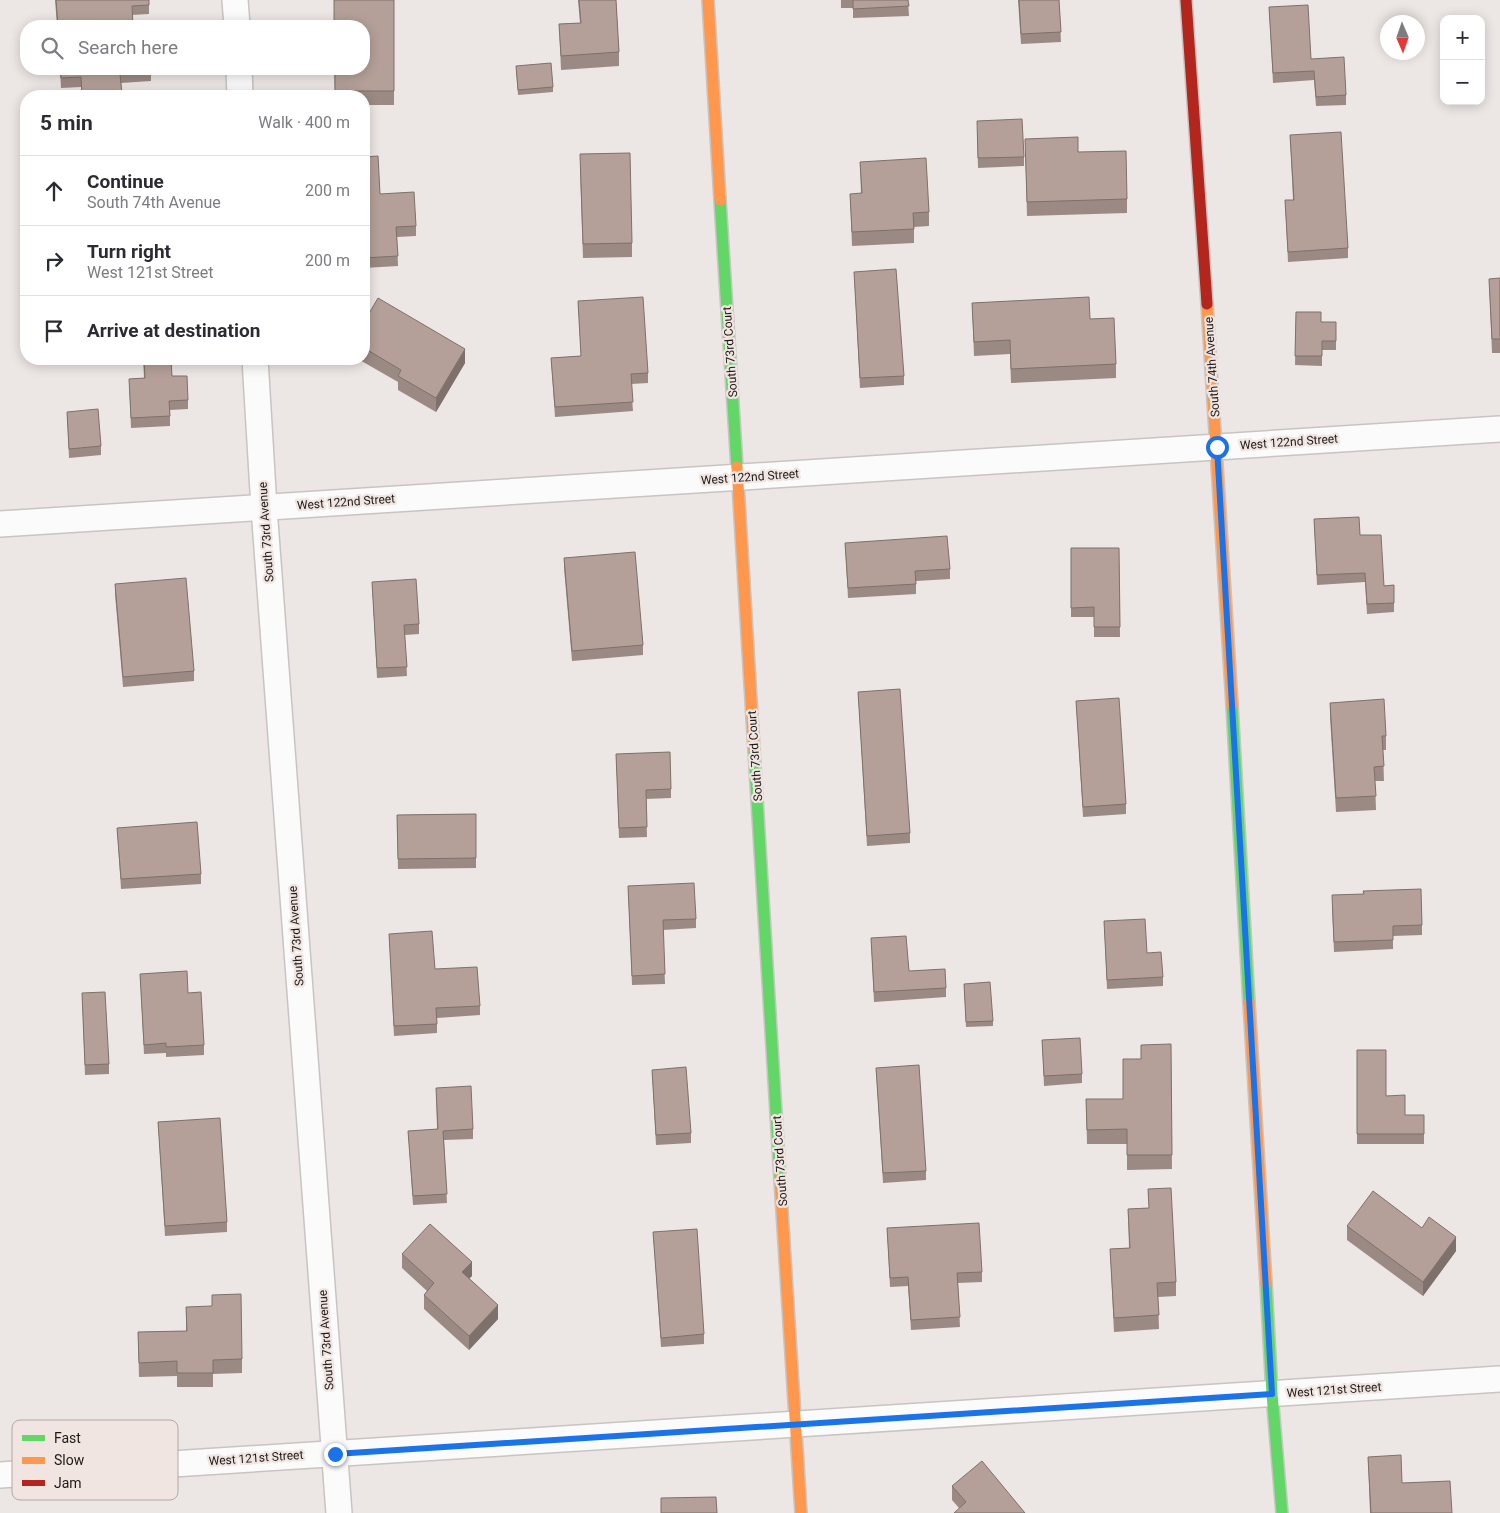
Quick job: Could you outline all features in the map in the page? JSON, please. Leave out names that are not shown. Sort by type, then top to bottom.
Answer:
[{"type":"street","points":[[235,0],[236,20]]},
{"type":"street","name":"South 73rd Court","points":[[708,0],[801,1513]]},
{"type":"street","name":"South 74th Avenue","points":[[1186,0],[1217,447],[1272,1394],[1282,1513]]},
{"type":"street","points":[[239,75],[240,90]]},
{"type":"street","name":"South 73rd Avenue","points":[[255,365],[264,508],[339,1513]]},
{"type":"street","name":"West 122nd Street","points":[[0,524],[1500,429]]},
{"type":"street","name":"West 121st Street","points":[[178,1464],[1500,1379]]},
{"type":"building","points":[[56,0],[149,0],[149,5],[132,6],[133,20],[58,20]]},
{"type":"building","points":[[334,0],[394,0],[394,91],[335,90],[335,75],[370,75],[370,20],[334,20]]},
{"type":"building","points":[[579,0],[616,0],[619,52],[561,56],[559,24],[581,23]]},
{"type":"building","points":[[853,0],[908,0],[909,6],[853,9]]},
{"type":"building","points":[[1019,0],[1059,0],[1061,32],[1021,34]]},
{"type":"building","points":[[1308,5],[1311,59],[1344,57],[1346,95],[1316,97],[1314,71],[1273,73],[1269,7]]},
{"type":"building","points":[[551,63],[553,87],[518,90],[516,66]]},
{"type":"building","points":[[61,75],[120,75],[122,90],[82,90],[81,77],[61,78]]},
{"type":"building","points":[[1022,119],[1024,157],[978,158],[977,121]]},
{"type":"building","points":[[1341,132],[1348,248],[1288,252],[1285,200],[1294,200],[1290,135]]},
{"type":"building","points":[[1078,137],[1078,152],[1126,151],[1127,199],[1027,202],[1025,139]]},
{"type":"building","points":[[630,153],[632,243],[583,244],[580,154]]},
{"type":"building","points":[[378,156],[380,194],[414,192],[416,226],[396,227],[398,256],[370,258],[370,157]]},
{"type":"building","points":[[926,158],[929,212],[913,213],[914,229],[852,232],[850,194],[862,193],[860,162]]},
{"type":"building","points":[[896,269],[904,376],[860,378],[854,272]]},
{"type":"building","points":[[1500,278],[1500,339],[1492,339],[1489,279]]},
{"type":"building","points":[[643,297],[648,373],[631,374],[633,402],[555,407],[551,358],[581,356],[578,301]]},
{"type":"building","points":[[1089,297],[1090,319],[1114,318],[1116,364],[1011,369],[1010,340],[974,342],[972,303]]},
{"type":"building","points":[[378,298],[465,349],[436,398],[398,376],[401,370],[370,352],[370,312]]},
{"type":"building","points":[[1296,312],[1321,312],[1321,322],[1336,322],[1336,341],[1322,341],[1322,356],[1295,356]]},
{"type":"building","points":[[144,365],[171,365],[172,376],[187,376],[188,400],[169,401],[170,416],[131,418],[129,379],[145,378]]},
{"type":"building","points":[[98,409],[101,446],[69,449],[67,412]]},
{"type":"building","points":[[1359,517],[1360,535],[1381,535],[1384,586],[1394,585],[1394,603],[1367,604],[1365,573],[1317,575],[1314,519]]},
{"type":"building","points":[[947,536],[950,569],[915,571],[916,584],[848,588],[845,543]]},
{"type":"building","points":[[1071,548],[1119,548],[1120,627],[1094,627],[1094,607],[1071,608]]},
{"type":"building","points":[[635,552],[643,645],[572,651],[564,558]]},
{"type":"building","points":[[186,578],[194,671],[123,677],[115,584]]},
{"type":"building","points":[[416,579],[419,624],[404,625],[407,667],[377,668],[372,582]]},
{"type":"building","points":[[900,689],[910,833],[867,836],[858,692]]},
{"type":"building","points":[[1119,698],[1126,804],[1083,807],[1076,701]]},
{"type":"building","points":[[1384,699],[1386,736],[1382,736],[1384,766],[1374,767],[1376,796],[1336,798],[1330,703]]},
{"type":"building","points":[[670,752],[671,789],[646,790],[647,827],[619,828],[616,754]]},
{"type":"building","points":[[476,814],[476,858],[398,859],[397,815]]},
{"type":"building","points":[[197,822],[201,874],[121,879],[117,828]]},
{"type":"building","points":[[694,883],[696,919],[663,920],[665,974],[632,976],[628,886]]},
{"type":"building","points":[[1421,889],[1422,925],[1393,926],[1393,940],[1334,942],[1332,895],[1364,894],[1363,891]]},
{"type":"building","points":[[1145,919],[1147,953],[1161,952],[1163,977],[1107,980],[1104,921]]},
{"type":"building","points":[[432,931],[435,969],[477,967],[480,1006],[436,1008],[437,1024],[394,1026],[389,934]]},
{"type":"building","points":[[906,936],[909,971],[945,969],[946,988],[874,992],[871,938]]},
{"type":"building","points":[[187,971],[188,993],[201,992],[204,1045],[166,1047],[166,1043],[144,1045],[140,974]]},
{"type":"building","points":[[990,982],[993,1021],[966,1022],[964,984]]},
{"type":"building","points":[[105,992],[109,1064],[85,1065],[82,993]]},
{"type":"building","points":[[1080,1038],[1082,1074],[1044,1076],[1042,1040]]},
{"type":"building","points":[[1171,1044],[1172,1155],[1127,1155],[1127,1129],[1087,1130],[1086,1099],[1123,1099],[1123,1059],[1141,1059],[1141,1045]]},
{"type":"building","points":[[1357,1050],[1386,1050],[1386,1096],[1405,1095],[1405,1115],[1424,1115],[1424,1134],[1357,1134]]},
{"type":"building","points":[[919,1065],[926,1171],[883,1173],[876,1068]]},
{"type":"building","points":[[686,1067],[691,1133],[656,1135],[652,1070]]},
{"type":"building","points":[[471,1086],[473,1129],[443,1131],[447,1194],[413,1196],[408,1131],[438,1129],[436,1088]]},
{"type":"building","points":[[220,1118],[227,1222],[165,1226],[158,1122]]},
{"type":"building","points":[[1171,1188],[1176,1282],[1157,1283],[1159,1315],[1114,1318],[1110,1249],[1130,1248],[1128,1209],[1149,1208],[1148,1189]]},
{"type":"building","points":[[1373,1191],[1422,1228],[1429,1217],[1456,1237],[1423,1282],[1347,1226]]},
{"type":"building","points":[[979,1223],[982,1272],[957,1273],[960,1317],[911,1320],[908,1277],[890,1278],[887,1228]]},
{"type":"building","points":[[430,1224],[472,1262],[462,1272],[498,1305],[469,1336],[424,1295],[434,1283],[402,1254]]},
{"type":"building","points":[[697,1229],[704,1334],[661,1338],[653,1232]]},
{"type":"building","points":[[241,1294],[242,1359],[213,1360],[213,1373],[177,1373],[177,1361],[139,1363],[138,1332],[187,1331],[186,1307],[212,1306],[212,1295]]},
{"type":"building","points":[[1401,1455],[1402,1483],[1450,1481],[1452,1513],[1371,1513],[1368,1457]]},
{"type":"building","points":[[982,1461],[1025,1513],[954,1513],[966,1502],[952,1486]]},
{"type":"building","points":[[716,1497],[717,1513],[661,1513],[661,1498]]},
{"type":"traffic: fast","points":[[720,200],[737,467]]},
{"type":"traffic: fast","points":[[1232,705],[1249,1003]]},
{"type":"traffic: fast","points":[[754,750],[780,1179]]},
{"type":"traffic: fast","points":[[1266,1283],[1272,1394],[1282,1513]]},
{"type":"traffic: slow","points":[[708,0],[720,200]]},
{"type":"traffic: slow","points":[[1207,304],[1232,705]]},
{"type":"traffic: slow","points":[[737,467],[754,750]]},
{"type":"traffic: slow","points":[[1249,1003],[1266,1283]]},
{"type":"traffic: slow","points":[[780,1179],[801,1513]]},
{"type":"traffic: jam","points":[[1186,0],[1207,304]]},
{"type":"route","points":[[335,1454],[1272,1394],[1217,447]]}]
